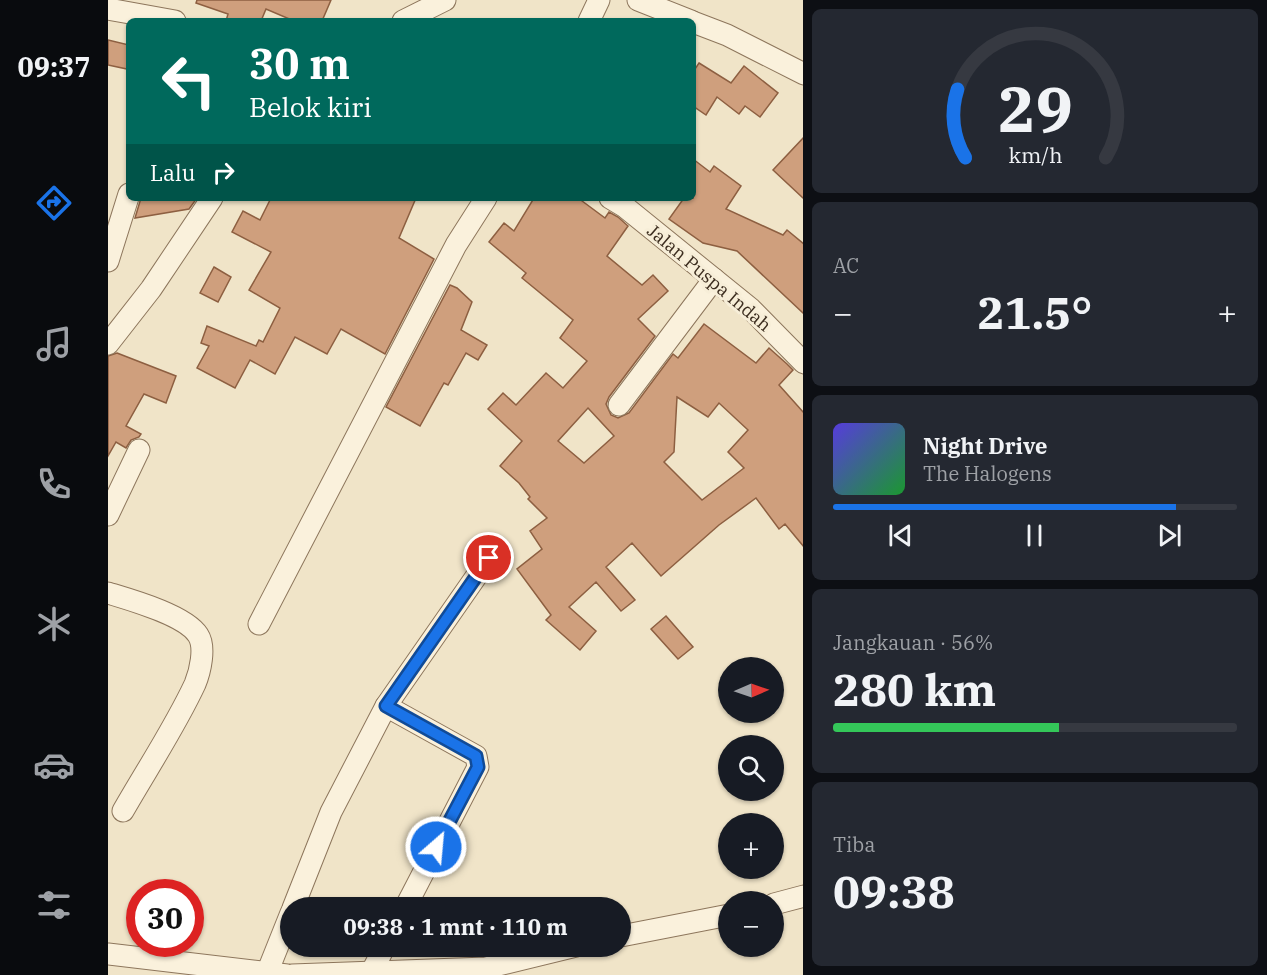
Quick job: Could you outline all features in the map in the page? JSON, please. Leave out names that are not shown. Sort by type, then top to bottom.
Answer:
[{"type":"street","points":[[409,18],[445,0]]},
{"type":"street","points":[[590,18],[599,0]]},
{"type":"street","points":[[638,0],[684,18]]},
{"type":"street","points":[[108,9],[158,18]]},
{"type":"street","points":[[696,23],[727,35],[803,73]]},
{"type":"street","points":[[108,261],[127,201]]},
{"type":"street","points":[[109,340],[151,289],[210,201]]},
{"type":"street","points":[[259,624],[456,245],[484,201]]},
{"type":"street","name":"Jalan Puspa Indah","points":[[615,201],[751,309],[803,362]]},
{"type":"street","points":[[619,405],[714,279]]},
{"type":"street","points":[[108,515],[138,450]]},
{"type":"street","points":[[297,897],[331,812],[386,706],[489,558]]},
{"type":"street","points":[[108,593],[146,604],[177,620],[198,634],[203,648],[196,682],[123,811]]},
{"type":"street","points":[[386,706],[476,756],[478,761],[478,767],[411,897]]},
{"type":"street","points":[[784,901],[803,896]]},
{"type":"street","points":[[631,934],[718,917]]},
{"type":"street","points":[[108,954],[277,974],[281,957]]},
{"type":"street","points":[[372,971],[379,957]]},
{"type":"street","points":[[292,975],[486,968],[531,957]]},
{"type":"building","points":[[197,0],[331,0],[323,18],[287,18],[266,9],[262,18],[227,18],[228,14],[196,3]]},
{"type":"building","points":[[108,40],[126,44],[126,69],[108,65]]},
{"type":"building","points":[[699,63],[731,83],[744,66],[778,93],[760,117],[745,106],[739,114],[717,97],[706,115],[696,108],[696,68]]},
{"type":"building","points":[[803,138],[803,198],[773,170]]},
{"type":"building","points":[[696,161],[710,172],[714,166],[741,186],[726,209],[783,235],[787,230],[803,243],[803,313],[737,251],[703,243],[669,219],[682,201],[696,201]]},
{"type":"building","points":[[140,201],[195,201],[189,209],[135,218]]},
{"type":"building","points":[[270,201],[415,201],[399,238],[434,259],[385,354],[341,329],[327,354],[295,337],[275,374],[250,360],[235,388],[197,368],[209,346],[201,343],[207,326],[256,346],[259,340],[263,342],[280,308],[249,290],[271,252],[232,232],[243,211],[260,220]]},
{"type":"building","points":[[532,201],[582,201],[605,218],[609,212],[628,226],[607,256],[642,285],[653,275],[668,291],[638,319],[655,336],[609,397],[606,404],[611,415],[618,418],[629,413],[673,354],[678,358],[704,324],[756,363],[769,348],[793,370],[779,385],[803,412],[803,546],[785,524],[779,529],[756,498],[719,525],[661,576],[632,543],[606,567],[635,600],[621,611],[596,582],[569,607],[596,631],[580,650],[546,620],[551,615],[517,569],[542,549],[530,531],[547,518],[528,499],[530,497],[519,483],[500,466],[522,441],[488,409],[503,393],[516,405],[546,373],[563,388],[587,361],[560,338],[573,320],[522,278],[526,273],[489,242],[504,223],[514,231]],"holes":[[[677,397],[708,417],[719,403],[748,430],[728,452],[744,468],[702,500],[664,462],[674,452]],[[588,408],[614,436],[584,463],[558,441]]]},
{"type":"building","points":[[214,267],[231,277],[218,302],[200,293]]},
{"type":"building","points":[[450,285],[457,288],[472,302],[461,330],[487,345],[478,360],[466,353],[448,385],[444,383],[420,426],[386,407]]},
{"type":"building","points":[[117,353],[176,376],[166,403],[144,394],[126,426],[141,434],[131,440],[126,448],[116,442],[108,456],[108,356]]},
{"type":"building","points":[[666,616],[693,647],[678,659],[651,629]]},
{"type":"route","points":[[436,847],[478,767],[478,761],[476,756],[386,706],[489,558]]}]
